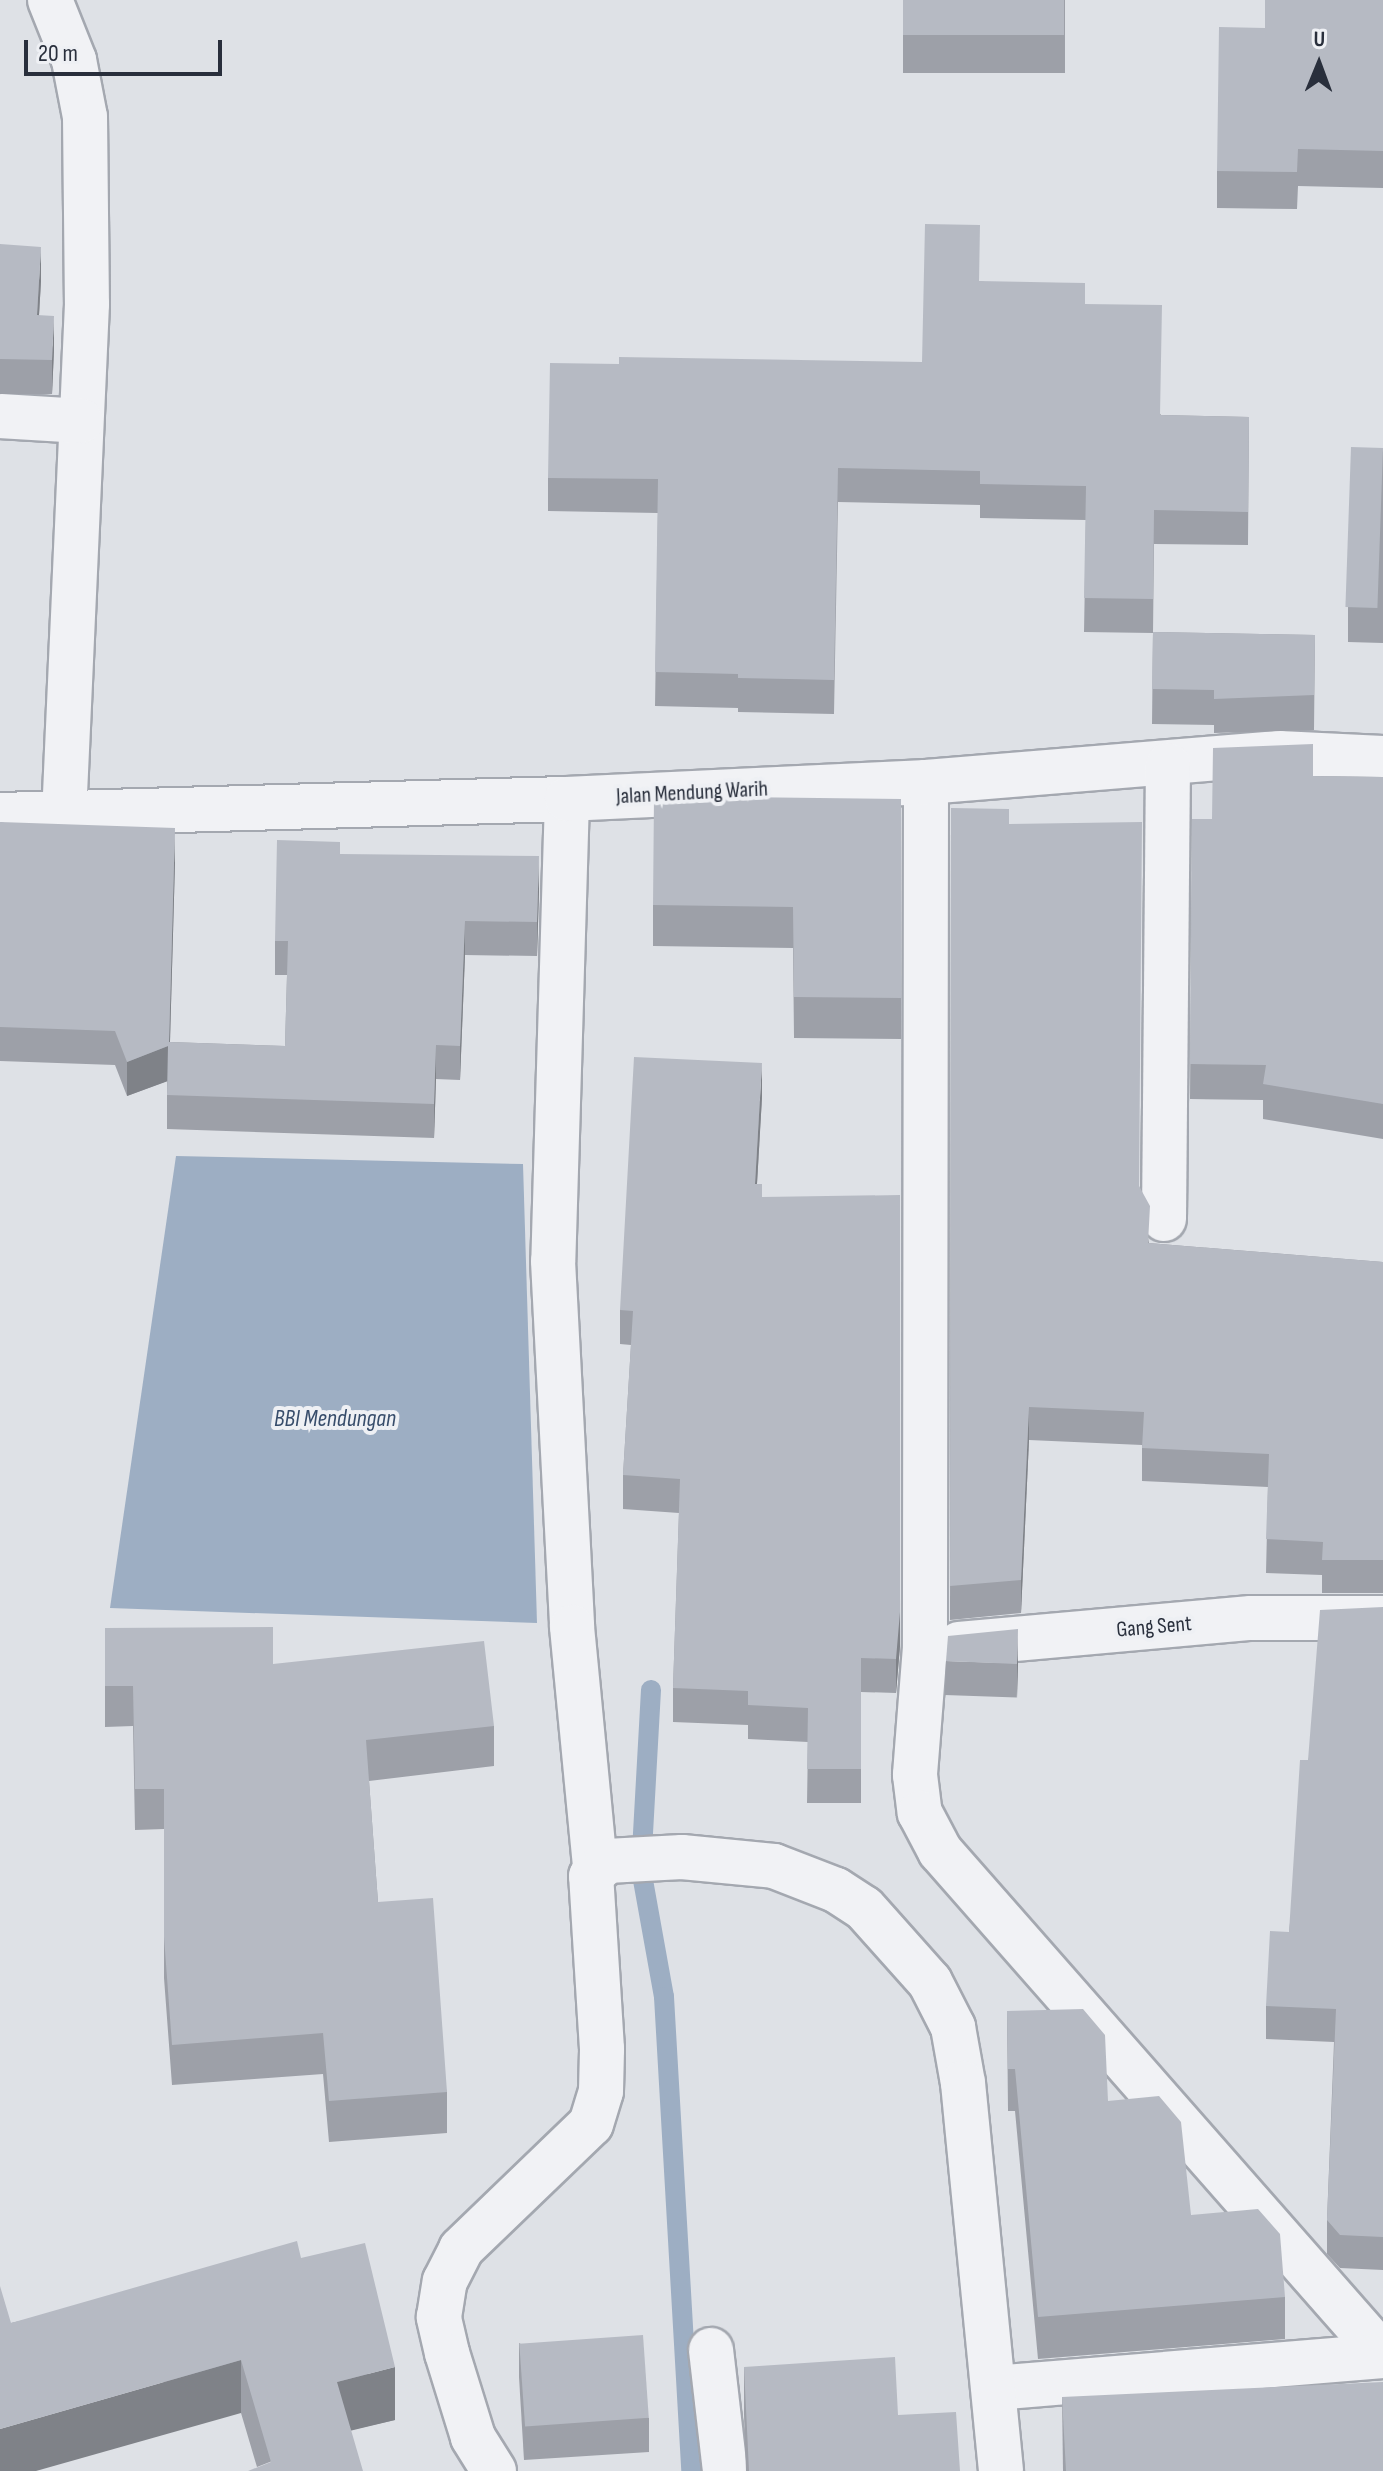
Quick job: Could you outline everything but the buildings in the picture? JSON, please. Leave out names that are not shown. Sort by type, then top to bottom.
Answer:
[{"type":"street","points":[[50,0],[74,60],[85,117],[81,421],[64,816]]},
{"type":"street","points":[[0,416],[81,421]]},
{"type":"street","name":"Jalan Mendung Warih","points":[[0,815],[64,816],[567,799],[926,782],[1168,765],[1279,753],[1383,758]]},
{"type":"street","points":[[1164,1219],[1168,765]]},
{"type":"street","points":[[926,782],[925,1647],[915,1775],[920,1813],[940,1851],[1383,2356]]},
{"type":"street","points":[[567,799],[553,1261],[572,1627],[608,1864]]},
{"type":"street","name":"Gang Sent","points":[[925,1647],[1251,1618],[1383,1618]]},
{"type":"street","points":[[494,2471],[473,2437],[447,2353],[439,2317],[443,2293],[461,2249],[572,2148],[591,2124],[601,2091],[602,2049],[591,1876],[608,1864],[682,1857],[774,1866],[836,1890],[864,1908],[930,1982],[953,2027],[963,2083],[1001,2471]]},
{"type":"street","points":[[711,2350],[725,2471]]},
{"type":"street","points":[[994,2388],[1383,2356]]},
{"type":"water","name":"BBI Mendungan","points":[[176,1156],[523,1164],[537,1623],[110,1608]]},
{"type":"waterway","points":[[651,1690],[641,1869],[664,1997],[691,2471]]}]
